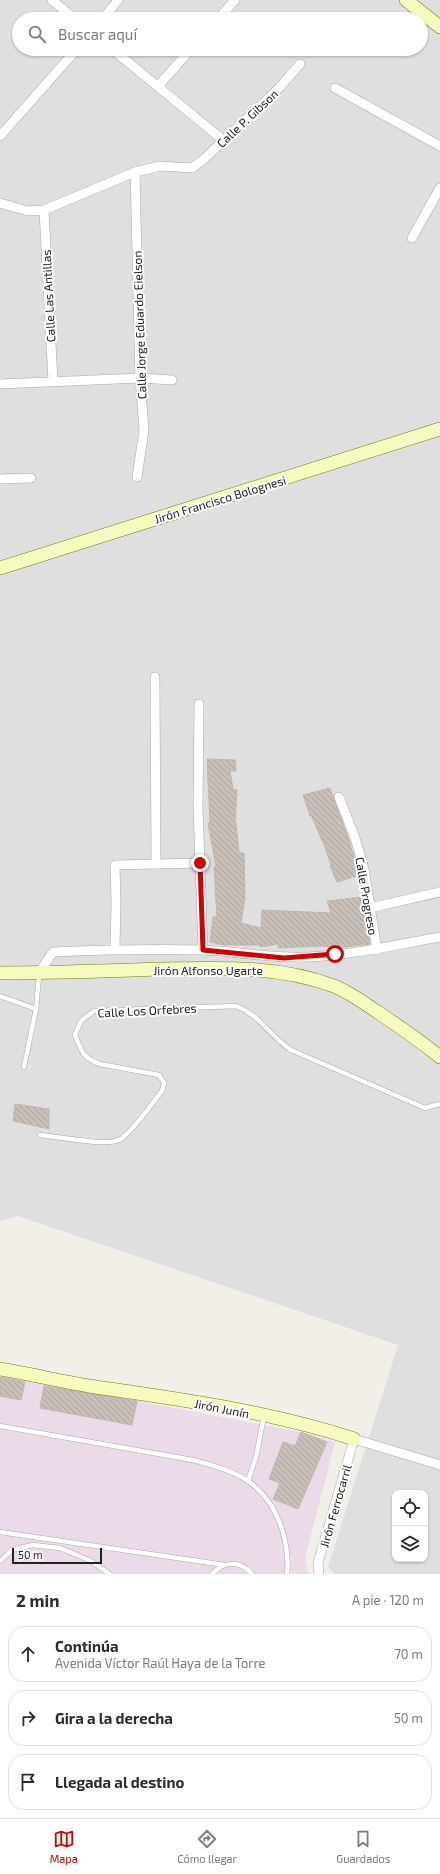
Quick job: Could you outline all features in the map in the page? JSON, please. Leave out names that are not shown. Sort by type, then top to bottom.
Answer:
[{"type":"main road","points":[[406,0],[421,12]]},
{"type":"main road","points":[[428,17],[440,27]]},
{"type":"main road","name":"Jirón Francisco Bolognesi","points":[[0,568],[440,429]]},
{"type":"main road","name":"Jirón Alfonso Ugarte","points":[[0,973],[228,967],[267,969],[310,978],[336,987],[358,998],[398,1024],[440,1057]]},
{"type":"main road","name":"Jirón Junín","points":[[0,1369],[91,1386],[173,1398],[326,1430],[354,1439]]},
{"type":"street","points":[[52,0],[67,12]]},
{"type":"street","points":[[109,12],[118,0]]},
{"type":"street","points":[[224,12],[235,0]]},
{"type":"street","points":[[0,136],[71,56]]},
{"type":"street","points":[[121,56],[223,140]]},
{"type":"street","points":[[159,86],[185,56]]},
{"type":"street","name":"Calle P. Gibson","points":[[135,172],[161,166],[192,168],[203,160],[280,87],[300,64]]},
{"type":"street","points":[[335,88],[440,146]]},
{"type":"street","points":[[0,203],[28,211],[44,210],[135,172]]},
{"type":"street","name":"Calle Jorge Eduardo Eielson","points":[[135,172],[140,378],[144,430],[137,477]]},
{"type":"street","points":[[412,238],[440,188]]},
{"type":"street","name":"Calle Las Antillas","points":[[44,210],[53,381]]},
{"type":"street","points":[[0,384],[140,378],[172,380]]},
{"type":"street","points":[[0,479],[31,478]]},
{"type":"street","points":[[155,677],[156,864]]},
{"type":"street","points":[[199,704],[200,863],[203,950]]},
{"type":"street","name":"Calle Progreso","points":[[339,797],[363,863],[377,950]]},
{"type":"street","points":[[115,950],[115,865],[200,863]]},
{"type":"street","points":[[370,908],[440,892]]},
{"type":"street","points":[[40,973],[52,952],[203,950],[284,958],[377,950],[440,937]]},
{"type":"street","points":[[226,953],[228,967]]},
{"type":"street","name":"Jirón Junín","points":[[354,1439],[418,1457],[440,1466]]},
{"type":"street","name":"Jirón Ferrocarril","points":[[319,1573],[318,1563],[354,1439]]},
{"type":"lane","points":[[24,1067],[36,1009],[40,973]]},
{"type":"lane","points":[[0,996],[36,1009]]},
{"type":"lane","name":"Calle Los Orfebres","points":[[40,1135],[106,1142],[120,1140],[127,1134],[162,1091],[164,1083],[158,1075],[90,1061],[81,1051],[75,1035],[81,1021],[94,1011],[236,1006],[248,1010],[280,1043],[291,1050],[425,1108],[440,1104]]},
{"type":"lane","points":[[248,1481],[256,1456],[264,1416]]},
{"type":"lane","points":[[0,1426],[193,1460],[239,1475],[260,1489],[276,1512],[284,1535],[288,1564],[287,1574]]},
{"type":"lane","points":[[0,1532],[225,1564],[233,1563],[241,1565],[252,1574]]},
{"type":"lane","points":[[0,1561],[12,1550],[33,1545],[60,1548],[89,1560],[110,1574]]},
{"type":"lane","points":[[212,1574],[225,1564]]},
{"type":"shaded area","points":[[0,0],[440,0],[440,1574],[335,1574],[328,1567],[398,1345],[18,1216],[0,1221]]},
{"type":"shaded area","points":[[0,1375],[301,1432],[335,1442],[305,1558],[309,1574],[0,1574]]},
{"type":"building","points":[[207,759],[235,760],[236,771],[230,771],[233,789],[237,790],[235,823],[239,853],[244,853],[245,898],[241,923],[261,928],[262,910],[331,913],[327,901],[362,897],[370,944],[336,948],[322,946],[278,948],[279,944],[260,947],[260,945],[224,945],[210,942],[213,917],[217,917],[214,867],[216,867],[208,823],[210,823]]},
{"type":"building","points":[[330,788],[349,840],[359,875],[337,882],[330,866],[331,865],[324,845],[311,815],[310,816],[303,795]]},
{"type":"building","points":[[15,1104],[49,1109],[49,1129],[13,1121]]},
{"type":"building","points":[[0,1377],[25,1382],[21,1400],[0,1396]]},
{"type":"building","points":[[44,1386],[137,1401],[132,1425],[40,1408]]},
{"type":"building","points":[[301,1432],[327,1442],[298,1509],[273,1499],[280,1483],[269,1479],[283,1442],[295,1446]]},
{"type":"route","points":[[200,863],[203,950],[284,958],[335,954]]}]
